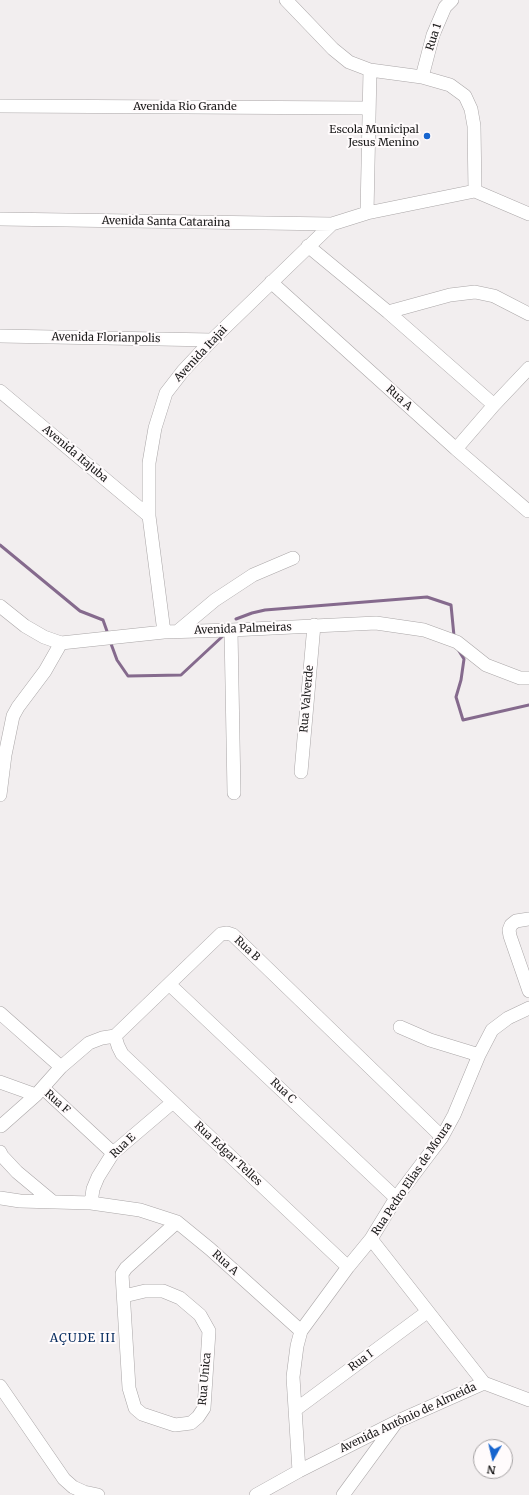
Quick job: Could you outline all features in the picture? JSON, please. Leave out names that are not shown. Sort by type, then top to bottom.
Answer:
[{"type":"street","points":[[286,0],[333,50],[349,62],[370,70],[422,78],[450,85],[465,96],[472,109],[474,126],[475,191],[529,214]]},
{"type":"street","name":"Rua 1","points":[[422,78],[433,35],[445,7],[452,0]]},
{"type":"street","points":[[367,214],[370,70]]},
{"type":"street","name":"Avenida Rio Grande","points":[[0,106],[369,108]]},
{"type":"street","name":"Avenida Itajai","points":[[164,632],[149,516],[149,463],[155,428],[166,393],[183,371],[212,340],[332,224],[367,214],[475,191]]},
{"type":"street","name":"Avenida Santa Cataraina","points":[[0,219],[332,224]]},
{"type":"street","points":[[308,246],[388,312],[494,405]]},
{"type":"street","name":"Rua A","points":[[271,282],[456,449],[528,511]]},
{"type":"street","points":[[388,312],[450,295],[475,292],[494,296],[529,314]]},
{"type":"street","name":"Avenida Florianpolis","points":[[0,336],[212,340]]},
{"type":"street","points":[[456,449],[494,405],[529,368]]},
{"type":"street","name":"Avenida Itajuba","points":[[0,392],[149,516]]},
{"type":"street","points":[[178,631],[215,600],[253,575],[293,558]]},
{"type":"street","points":[[0,606],[25,626],[44,637],[61,643],[45,671],[18,707],[14,716],[5,756],[0,795]]},
{"type":"street","name":"Avenida Palmeiras","points":[[61,643],[178,631],[376,623],[424,630],[457,642],[486,665],[520,678],[529,678]]},
{"type":"street","name":"Rua Valverde","points":[[301,772],[314,625]]},
{"type":"street","points":[[231,630],[234,793]]},
{"type":"street","points":[[529,920],[516,921],[511,925],[509,930],[529,991]]},
{"type":"street","name":"Rua B","points":[[115,1036],[221,934],[227,933],[233,935],[442,1137]]},
{"type":"street","name":"Rua C","points":[[169,984],[396,1198]]},
{"type":"street","name":"Rua Pedro Elias de Moura","points":[[301,1331],[348,1267],[371,1239],[396,1198],[442,1137],[454,1115],[479,1055],[492,1030],[508,1018],[529,1008]]},
{"type":"street","points":[[0,1012],[61,1067]]},
{"type":"street","points":[[400,1027],[430,1040],[479,1055]]},
{"type":"street","points":[[0,1082],[14,1088],[40,1092],[61,1067],[89,1043],[102,1038],[115,1036]]},
{"type":"street","name":"Rua Edgar Telles","points":[[115,1036],[122,1054],[348,1267]]},
{"type":"street","name":"Rua F","points":[[0,1127],[40,1092],[113,1153]]},
{"type":"street","name":"Rua E","points":[[91,1203],[93,1189],[98,1177],[113,1153],[173,1102]]},
{"type":"street","points":[[0,1152],[17,1172],[53,1202]]},
{"type":"street","name":"Rua A","points":[[0,1198],[20,1201],[91,1203],[140,1210],[177,1222],[210,1249],[301,1331]]},
{"type":"street","name":"Rua Unica","points":[[124,1296],[145,1291],[163,1292],[180,1298],[200,1315],[209,1330],[204,1408],[198,1417],[191,1423],[175,1425],[142,1414],[135,1408],[129,1388],[122,1274],[126,1268],[177,1222]]},
{"type":"street","name":"Avenida Antônio de Almeida","points":[[256,1495],[299,1471],[396,1422],[484,1383],[371,1239]]},
{"type":"street","name":"Rua I","points":[[295,1410],[427,1312]]},
{"type":"street","points":[[299,1471],[293,1377],[297,1346],[301,1331]]},
{"type":"street","points":[[484,1383],[529,1400]]},
{"type":"street","points":[[0,1386],[64,1479],[72,1487],[98,1495]]},
{"type":"street","points":[[343,1495],[396,1422]]},
{"type":"waterway","points":[[0,545],[80,611],[103,620],[108,634]]},
{"type":"waterway","points":[[236,619],[265,610],[427,597],[451,605],[454,636]]},
{"type":"waterway","points":[[110,641],[117,660],[128,676],[181,675],[225,634]]},
{"type":"waterway","points":[[459,651],[464,659],[461,680],[456,697],[463,720],[529,705]]},
{"type":"place","name":"Escola Municipal Jesus Menino","points":[[427,136]]},
{"type":"district","name":"AÇUDE III","points":[[83,1339]]}]
